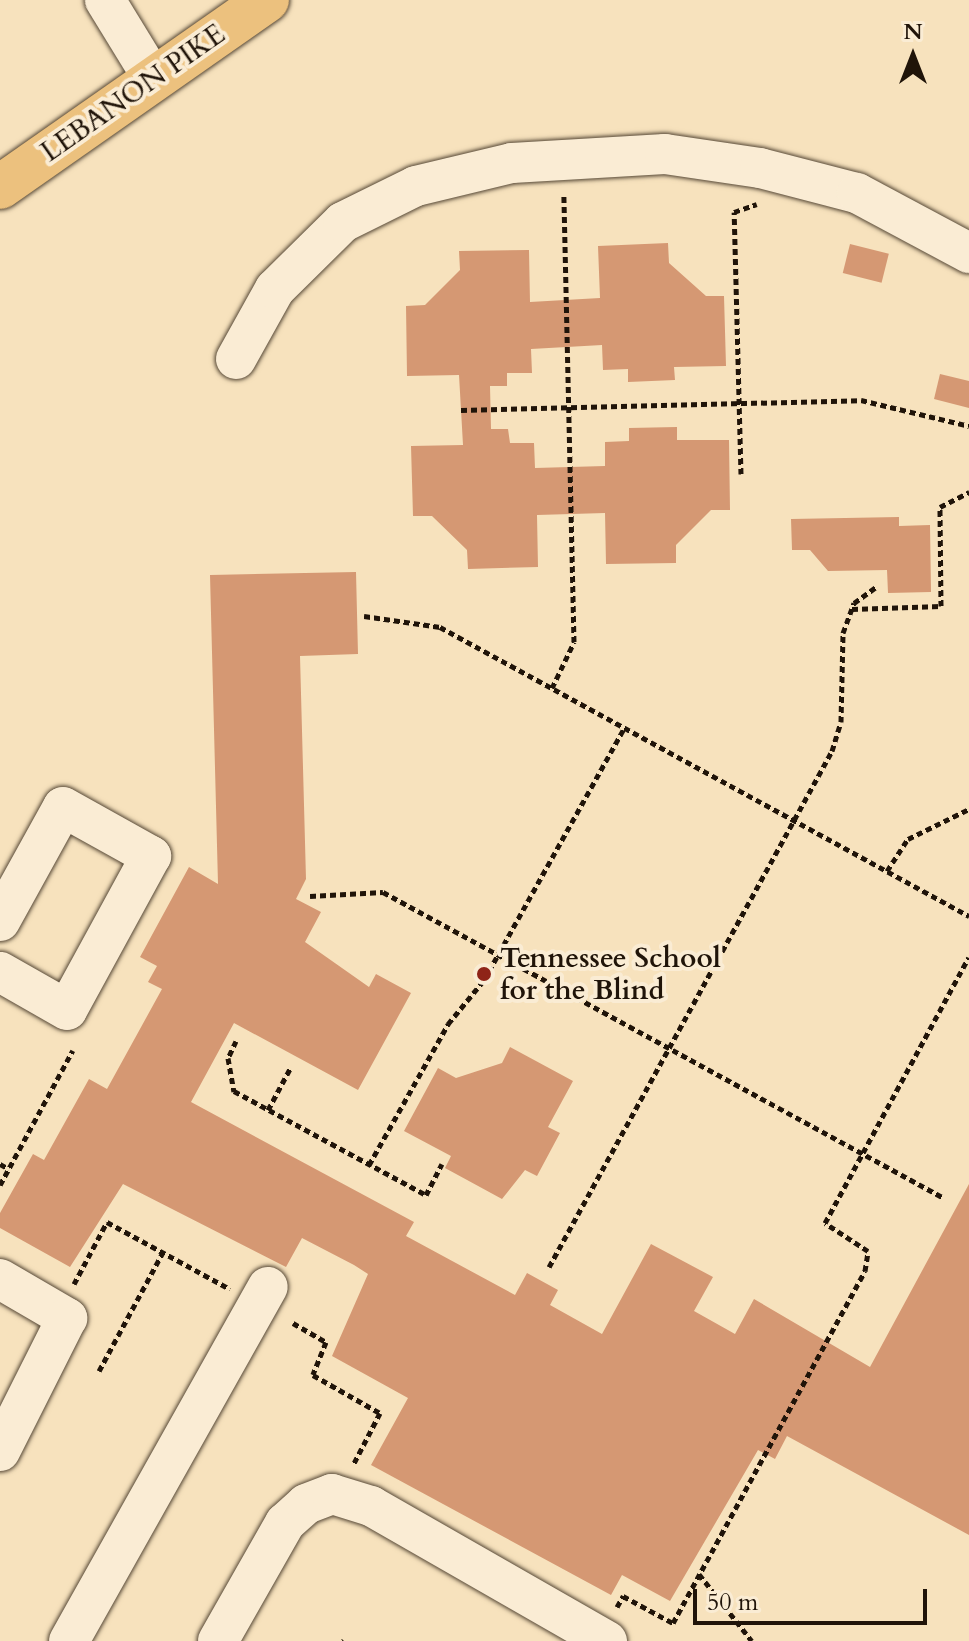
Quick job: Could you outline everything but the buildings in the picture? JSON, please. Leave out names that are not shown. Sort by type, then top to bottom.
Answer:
[{"type":"main road","name":"LEBANON PIKE","points":[[0,187],[151,75],[267,0]]},
{"type":"street","points":[[105,0],[151,75]]},
{"type":"street","points":[[236,359],[275,289],[343,222],[452,175],[563,158],[665,154],[760,168],[857,193],[969,253]]},
{"type":"street","points":[[0,921],[63,807],[151,856],[67,1010],[0,972]]},
{"type":"street","points":[[0,1279],[67,1318],[0,1451]]},
{"type":"street","points":[[69,1641],[249,1288]]},
{"type":"street","points":[[218,1641],[285,1523],[332,1494],[382,1512],[604,1639]]},
{"type":"path","points":[[552,688],[574,642],[563,158]]},
{"type":"path","points":[[741,474],[734,212],[757,205],[760,168]]},
{"type":"path","points":[[461,410],[872,401],[969,426]]},
{"type":"path","points":[[852,609],[941,606],[940,507],[969,492]]},
{"type":"path","points":[[549,1267],[838,735],[843,633],[852,609],[876,587]]},
{"type":"path","points":[[364,616],[440,627],[969,916]]},
{"type":"path","points":[[369,1165],[448,1024],[499,955],[624,728]]},
{"type":"path","points":[[887,871],[908,839],[969,809]]},
{"type":"path","points":[[310,896],[383,892],[944,1198]]},
{"type":"path","points":[[604,1639],[623,1596],[673,1623],[870,1262],[868,1251],[825,1223],[969,957]]},
{"type":"path","points":[[236,1041],[228,1058],[234,1091],[426,1195],[442,1164]]},
{"type":"path","points":[[0,1185],[73,1050]]},
{"type":"path","points":[[268,1110],[291,1067]]},
{"type":"path","points":[[0,1164],[9,1169]]},
{"type":"path","points":[[73,1285],[107,1222],[163,1252],[249,1288]]},
{"type":"path","points":[[99,1371],[163,1252]]},
{"type":"path","points":[[699,1574],[752,1641]]},
{"type":"place","name":"Tennessee School for the Blind","points":[[484,974]]}]
